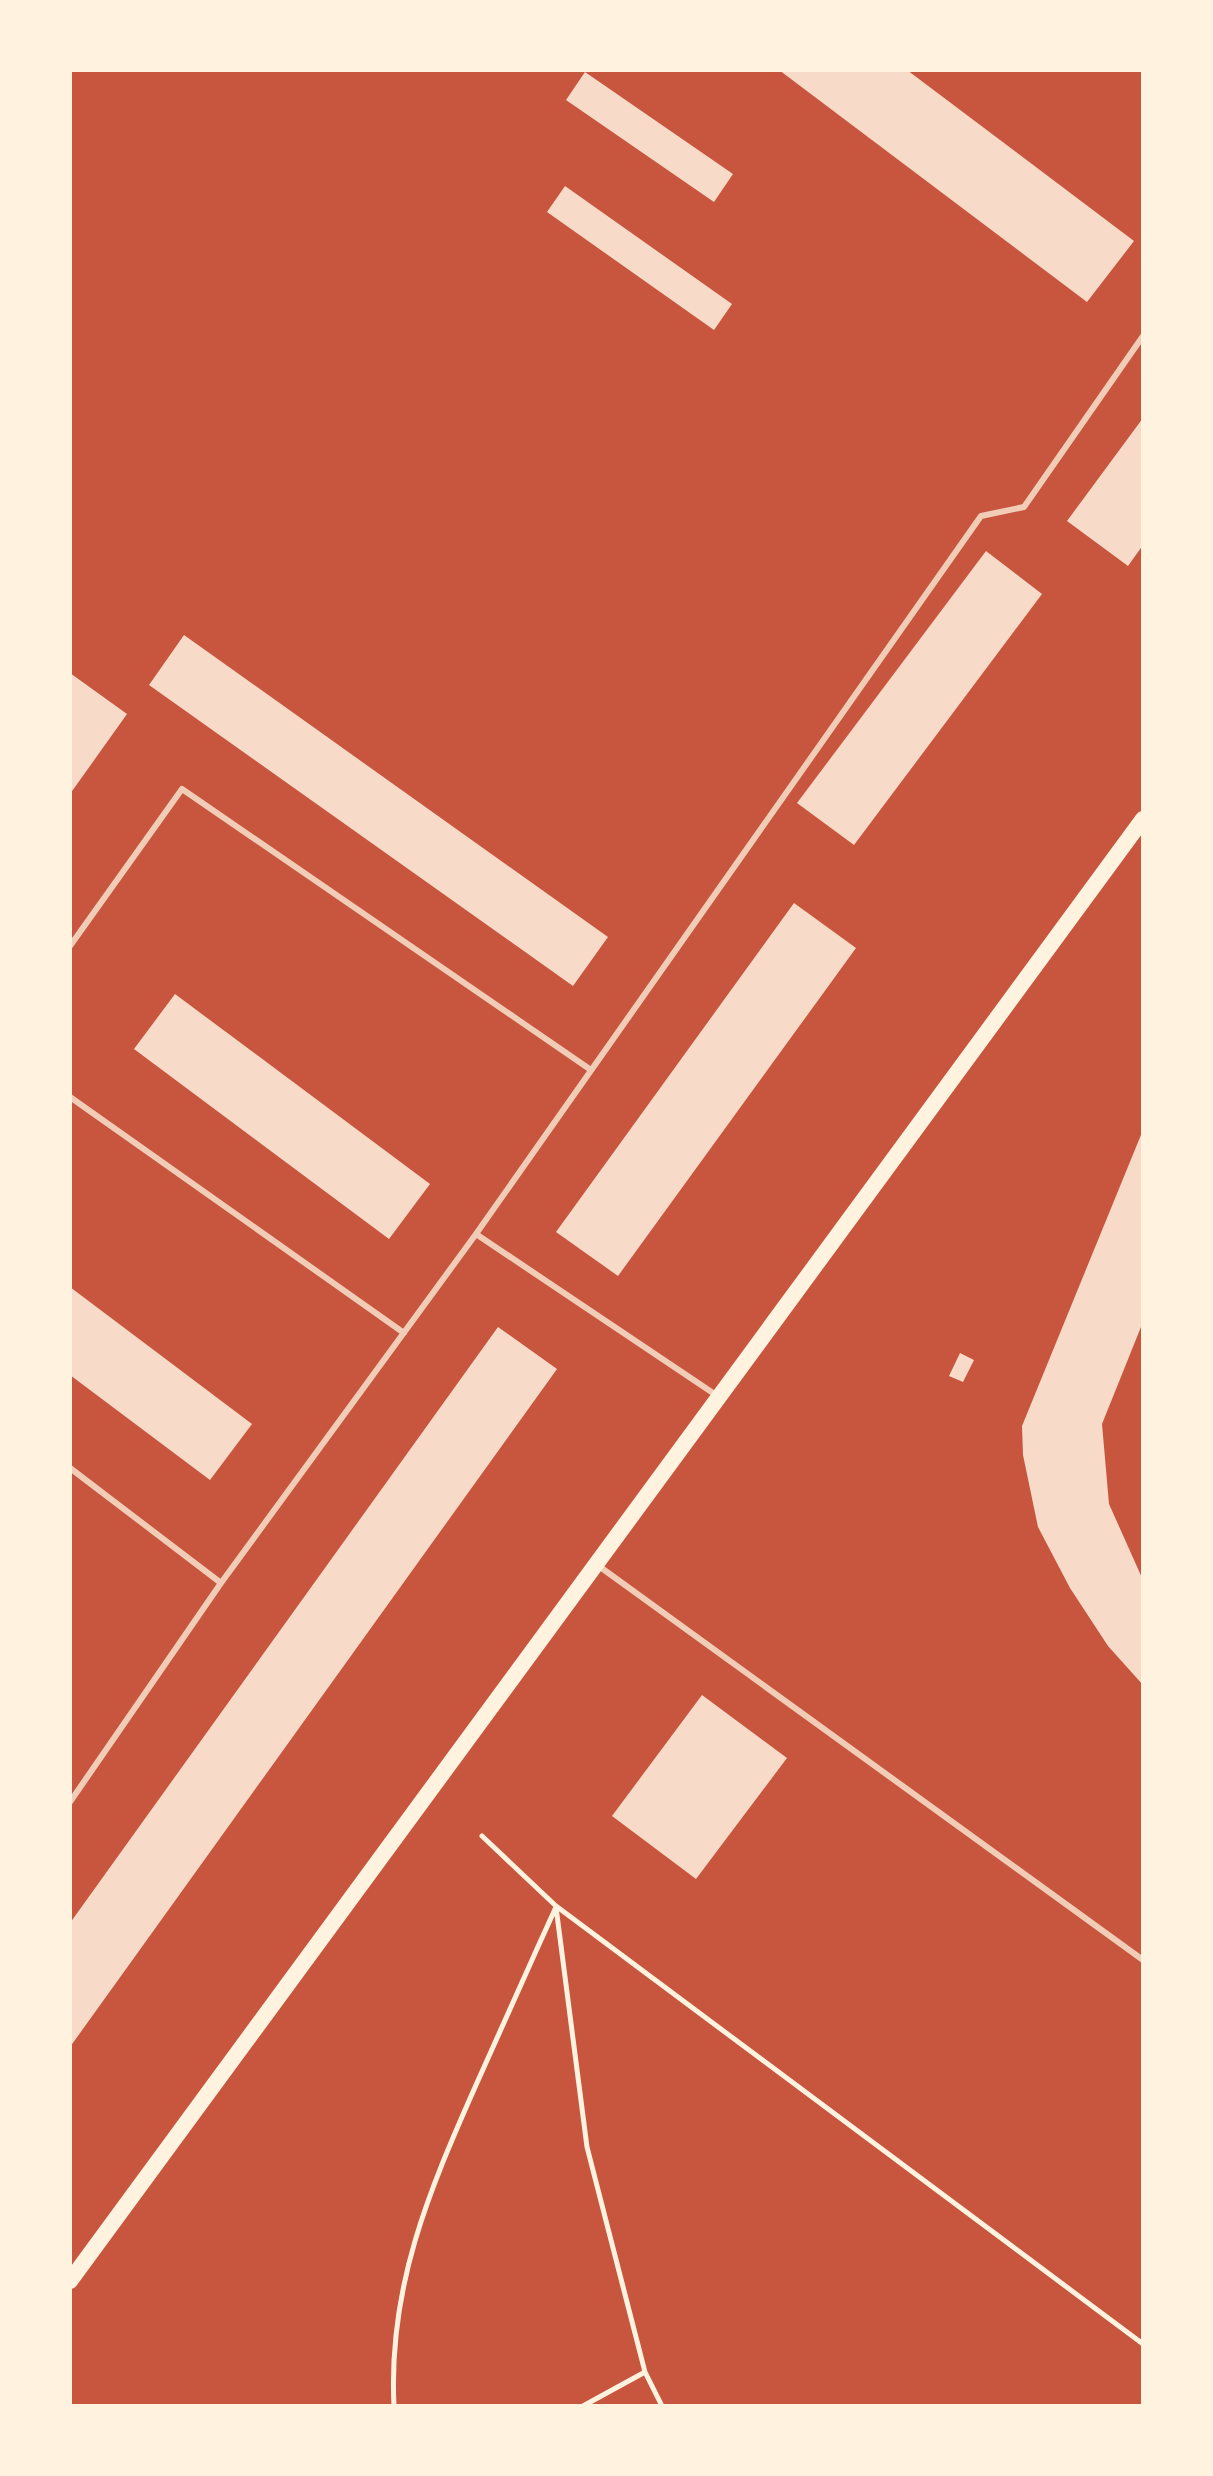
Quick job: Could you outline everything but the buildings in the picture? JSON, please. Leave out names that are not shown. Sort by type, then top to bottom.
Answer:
[{"type":"main road","points":[[70,2281],[1143,819]]},
{"type":"lane","points":[[70,1802],[221,1583],[476,1234],[981,516],[1024,507],[1143,336]]},
{"type":"lane","points":[[70,946],[182,789],[591,1070]]},
{"type":"lane","points":[[70,1097],[404,1333]]},
{"type":"lane","points":[[476,1234],[719,1397]]},
{"type":"lane","points":[[70,1468],[221,1583]]},
{"type":"lane","points":[[596,1564],[1143,1960]]},
{"type":"path","points":[[482,1836],[556,1906],[1143,2344]]},
{"type":"path","points":[[556,1906],[587,2147],[645,2372],[662,2406]]},
{"type":"path","points":[[394,2406],[393,2379],[402,2281],[425,2200],[556,1906]]},
{"type":"path","points":[[583,2406],[645,2372]]}]
